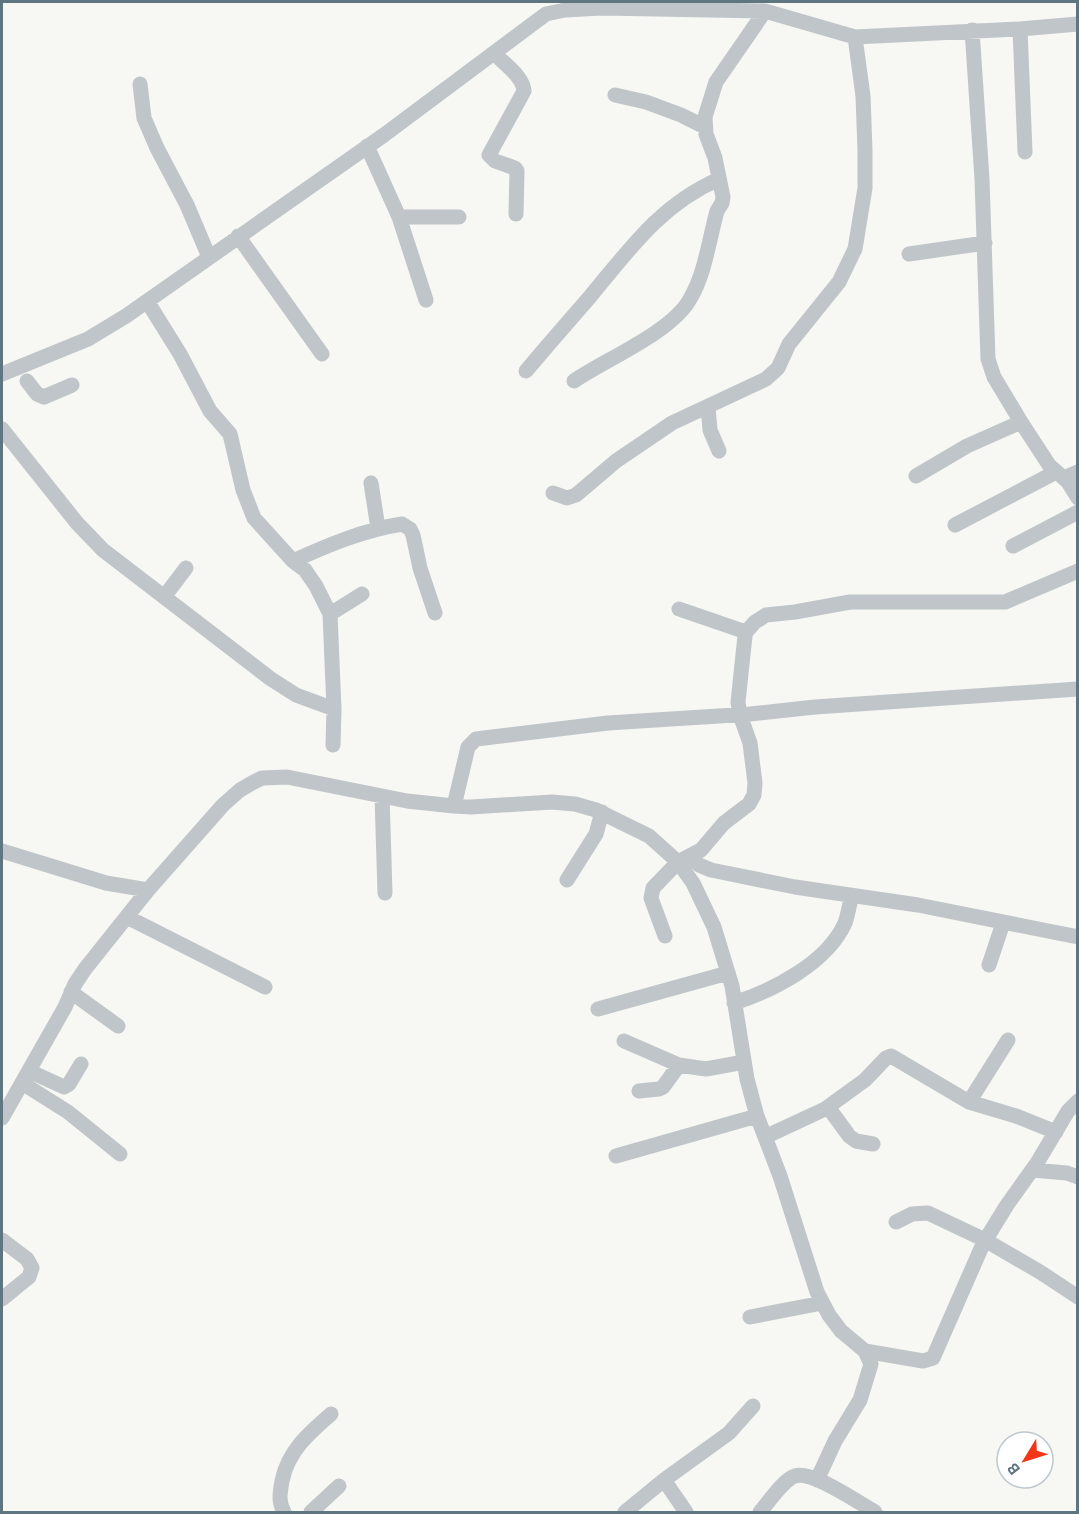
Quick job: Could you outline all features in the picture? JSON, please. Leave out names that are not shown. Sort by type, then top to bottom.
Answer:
[{"type":"street","points":[[2,374],[23,374],[88,339],[147,301],[367,146],[546,14],[554,11],[602,8],[765,11],[855,37],[972,30],[1020,30],[1077,24]]},
{"type":"street","points":[[574,381],[663,328],[689,301],[701,270],[717,212],[722,203],[719,179],[705,127],[705,117],[716,82],[765,11]]},
{"type":"street","points":[[972,30],[979,106],[988,359],[994,377],[1021,422],[1049,465],[1066,474],[1077,498]]},
{"type":"street","points":[[1020,30],[1025,152]]},
{"type":"street","points":[[553,494],[567,498],[576,495],[616,461],[659,431],[683,417],[758,383],[778,368],[789,344],[839,282],[855,249],[865,188],[862,96],[855,37]]},
{"type":"street","points":[[494,53],[524,87],[524,92],[489,155],[495,161],[515,168],[517,171],[516,214]]},
{"type":"street","points":[[140,84],[144,118],[187,205],[209,257]]},
{"type":"street","points":[[615,95],[646,102],[705,127]]},
{"type":"street","points":[[367,146],[399,217],[426,300]]},
{"type":"street","points":[[526,371],[642,233],[683,198],[719,179]]},
{"type":"street","points":[[399,217],[459,217]]},
{"type":"street","points":[[238,236],[322,354]]},
{"type":"street","points":[[909,254],[985,243]]},
{"type":"street","points":[[147,301],[180,354],[210,411],[230,434],[243,490],[255,518],[293,561],[304,570],[316,586],[330,614],[334,709],[333,745]]},
{"type":"street","points":[[23,374],[40,397],[72,385]]},
{"type":"street","points":[[708,407],[710,430],[719,451]]},
{"type":"street","points":[[916,476],[966,446],[1021,422]]},
{"type":"street","points":[[2,429],[77,523],[103,550],[279,685],[296,696],[334,709]]},
{"type":"street","points":[[955,525],[1066,474]]},
{"type":"street","points":[[370,483],[378,528]]},
{"type":"street","points":[[1013,546],[1077,512]]},
{"type":"street","points":[[293,561],[327,545],[378,528],[402,524],[410,529],[435,613]]},
{"type":"street","points":[[164,597],[186,568]]},
{"type":"street","points":[[665,936],[651,893],[653,888],[684,859],[701,850],[724,823],[749,804],[754,795],[755,783],[750,743],[738,702],[746,632],[755,622],[766,615],[850,602],[1005,602],[1077,571]]},
{"type":"street","points":[[330,614],[362,594]]},
{"type":"street","points":[[679,609],[746,632]]},
{"type":"street","points":[[454,806],[468,747],[476,739],[608,723],[1077,689]]},
{"type":"street","points":[[2,1118],[85,969],[148,890],[223,806],[240,790],[262,778],[287,777],[382,796],[454,806],[552,802],[575,804],[602,812],[649,836],[684,859],[711,870],[852,896],[918,905],[1077,938]]},
{"type":"street","points":[[382,796],[385,893]]},
{"type":"street","points":[[567,880],[597,834],[602,812]]},
{"type":"street","points":[[2,851],[106,882],[148,890]]},
{"type":"street","points":[[684,859],[693,884],[714,927],[728,973],[744,1062],[757,1116],[780,1176],[817,1292],[840,1331],[865,1351],[871,1364],[860,1400],[835,1442],[817,1480]]},
{"type":"street","points":[[734,1003],[769,990],[819,958],[846,921],[852,896]]},
{"type":"street","points":[[127,917],[265,987]]},
{"type":"street","points":[[989,965],[1003,923]]},
{"type":"street","points":[[598,1009],[728,973]]},
{"type":"street","points":[[71,992],[118,1026]]},
{"type":"street","points":[[969,1102],[1008,1040]]},
{"type":"street","points":[[624,1041],[679,1065],[706,1069],[744,1062]]},
{"type":"street","points":[[765,1137],[828,1107],[865,1080],[886,1058],[891,1056],[969,1102],[1016,1116],[1056,1132]]},
{"type":"street","points":[[26,1077],[64,1087],[69,1084],[81,1064]]},
{"type":"street","points":[[639,1091],[663,1087],[679,1065]]},
{"type":"street","points":[[26,1077],[120,1154]]},
{"type":"street","points":[[865,1351],[923,1361],[933,1358],[985,1240],[1077,1101]]},
{"type":"street","points":[[828,1107],[856,1141],[873,1144]]},
{"type":"street","points":[[616,1156],[757,1116]]},
{"type":"street","points":[[1032,1170],[1067,1173],[1077,1177]]},
{"type":"street","points":[[896,1222],[912,1214],[928,1213],[985,1240],[1077,1297]]},
{"type":"street","points":[[2,1240],[27,1259],[32,1268],[29,1277],[2,1299]]},
{"type":"street","points":[[750,1317],[822,1303]]},
{"type":"street","points":[[625,1512],[664,1480],[729,1433],[753,1406]]},
{"type":"street","points":[[284,1512],[280,1506],[279,1493],[288,1459],[307,1436],[331,1414]]},
{"type":"street","points":[[760,1512],[789,1479],[797,1475],[807,1475],[874,1512]]},
{"type":"street","points":[[664,1480],[686,1512]]},
{"type":"street","points":[[311,1512],[339,1486]]}]
